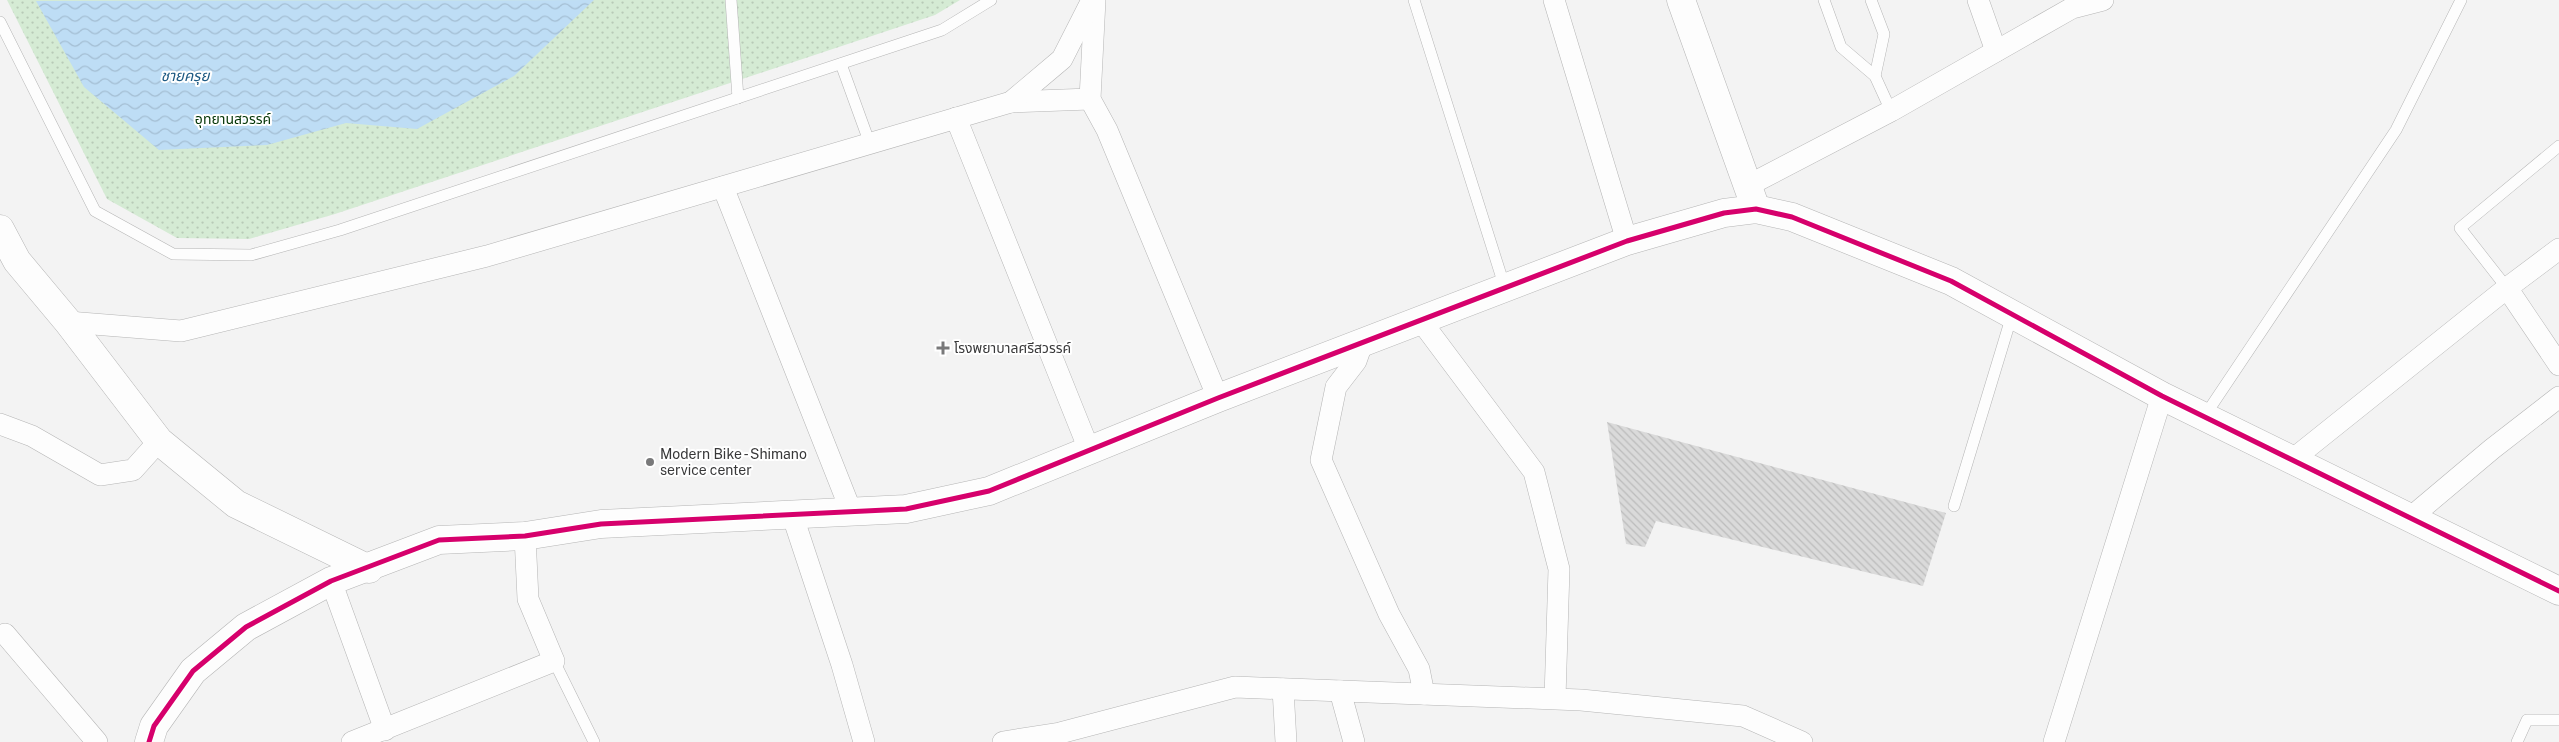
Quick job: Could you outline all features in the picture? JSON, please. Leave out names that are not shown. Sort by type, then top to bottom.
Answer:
[{"type":"street","points":[[1093,0],[1090,98],[1107,130],[1218,398]]},
{"type":"street","points":[[1011,102],[1062,59],[1093,0]]},
{"type":"street","points":[[1554,0],[1627,241]]},
{"type":"street","points":[[1681,0],[1752,197],[1792,217],[1951,281],[2162,396],[2559,591]]},
{"type":"street","points":[[1978,0],[1996,51]]},
{"type":"street","points":[[156,737],[193,671],[246,627],[331,581],[369,569],[439,540],[525,536],[601,524],[906,509],[989,491],[1090,452],[1218,398],[1627,241],[1724,213],[1891,111],[2074,4],[2103,0]]},
{"type":"street","points":[[68,322],[181,331],[487,256],[1011,102],[1090,98]]},
{"type":"street","points":[[956,118],[1090,452]]},
{"type":"street","points":[[724,187],[852,511]]},
{"type":"street","points":[[0,229],[17,261],[68,322],[158,441],[236,504],[369,569]]},
{"type":"street","points":[[2292,460],[2507,288],[2559,249]]},
{"type":"street","points":[[2507,288],[2559,365]]},
{"type":"street","points":[[1421,321],[1534,472],[1559,569],[1555,698]]},
{"type":"street","points":[[1362,344],[1356,360],[1336,387],[1321,460],[1389,614],[1419,669],[1424,694]]},
{"type":"street","points":[[2054,742],[2162,396]]},
{"type":"street","points":[[2410,518],[2492,449],[2559,397]]},
{"type":"street","points":[[0,424],[32,436],[100,475],[133,470],[158,441]]},
{"type":"street","points":[[792,514],[842,665],[864,742]]},
{"type":"street","points":[[352,742],[386,730],[554,661],[528,599],[525,536]]},
{"type":"street","points":[[331,581],[386,730]]},
{"type":"street","points":[[5,634],[97,742]]},
{"type":"street","points":[[1003,742],[1060,733],[1235,686],[1555,698],[1742,716],[1778,737],[1802,742]]},
{"type":"street","points":[[1283,689],[1286,742]]},
{"type":"street","points":[[1340,691],[1354,742]]},
{"type":"lane","points":[[731,0],[738,98]]},
{"type":"lane","points":[[0,22],[95,211],[173,254],[251,255],[340,230],[942,30],[991,0]]},
{"type":"lane","points":[[1414,0],[1505,288]]},
{"type":"lane","points":[[1824,0],[1841,47],[1875,76],[1891,111]]},
{"type":"lane","points":[[1871,0],[1884,34],[1875,76]]},
{"type":"lane","points":[[2204,417],[2396,130],[2461,0]]},
{"type":"lane","points":[[841,64],[870,144]]},
{"type":"lane","points":[[2507,288],[2460,228],[2559,146]]},
{"type":"lane","points":[[1954,506],[2012,314]]},
{"type":"lane","points":[[554,661],[594,742]]},
{"type":"lane","points":[[2517,742],[2527,720],[2559,720]]},
{"type":"green space","name":"อุทยานสวรรค์","points":[[7,0],[960,0],[935,15],[335,214],[249,239],[177,238],[107,199]]},
{"type":"water","name":"ชายครุย","points":[[594,0],[514,76],[417,129],[346,123],[267,145],[159,150],[84,87],[36,1]]},
{"type":"building","points":[[1607,422],[1946,513],[1923,586],[1656,521],[1645,547],[1626,544]]},
{"type":"cycle path","points":[[149,742],[154,726],[193,671],[246,627],[331,581],[439,540],[525,536],[601,524],[906,509],[989,491],[1218,398],[1627,241],[1724,213],[1756,209],[1792,217],[1951,281],[2162,396],[2559,591]]},
{"type":"place","name":"โรงพยาบาลศรีสวรรค์","points":[[943,348]]},
{"type":"place","name":"Modern Bike - Shimano service center","points":[[650,462]]}]
